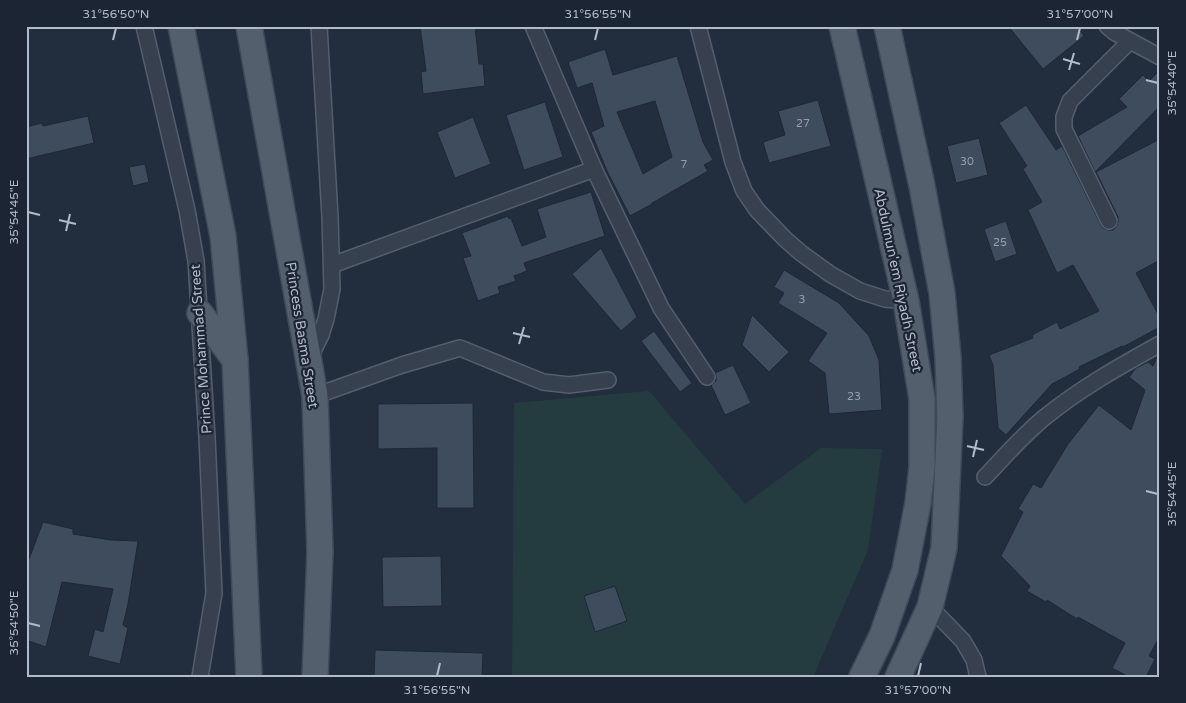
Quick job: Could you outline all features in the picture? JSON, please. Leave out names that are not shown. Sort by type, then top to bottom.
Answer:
[{"type":"main road","points":[[181,26],[223,236],[235,360],[249,677]]},
{"type":"main road","name":"Princess Basma Street","points":[[249,26],[314,396],[320,552],[315,677]]},
{"type":"main road","name":"Abdulmun'em Riyadh Street","points":[[842,26],[906,301],[922,399],[922,467],[918,503],[905,570],[882,636],[862,677]]},
{"type":"main road","points":[[887,26],[922,186],[940,284],[948,358],[950,417],[944,548],[930,607],[898,677]]},
{"type":"main road","points":[[200,313],[235,360]]},
{"type":"street","name":"Prince Mohammad Street","points":[[144,26],[187,210],[196,261],[214,593],[200,677]]},
{"type":"street","points":[[308,360],[321,335],[332,289],[330,217],[319,26]]},
{"type":"street","points":[[533,26],[594,169],[661,308],[707,377]]},
{"type":"street","points":[[698,26],[733,162],[744,191],[757,210],[790,244],[830,274],[860,291],[885,299],[906,301]]},
{"type":"street","points":[[1107,26],[1160,57]]},
{"type":"street","points":[[1109,221],[1064,129],[1064,117],[1070,101],[1130,41]]},
{"type":"street","points":[[332,264],[594,169]]},
{"type":"street","points":[[985,478],[1008,452],[1037,425],[1080,390],[1111,370],[1160,344]]},
{"type":"street","points":[[314,396],[460,348],[542,382],[569,386],[608,380]]},
{"type":"street","points":[[930,607],[963,641],[974,660],[978,677]]},
{"type":"green space","points":[[649,391],[745,504],[821,448],[882,449],[868,550],[813,677],[512,677],[514,403]]},
{"type":"building","points":[[420,26],[475,26],[479,64],[483,64],[485,86],[423,94],[421,72],[426,71]]},
{"type":"building","points":[[1008,26],[1077,26],[1084,36],[1043,69]]},
{"type":"building","points":[[605,49],[613,75],[677,56],[703,142],[713,160],[704,165],[708,171],[630,216],[607,171],[591,132],[604,126],[592,83],[577,88],[568,62]],"holes":[[[655,101],[672,157],[643,174],[617,112]]]},
{"type":"building","points":[[1160,70],[1160,106],[1095,172],[1078,136],[1127,107],[1119,99],[1143,75],[1149,81]]},
{"type":"building","points":[[818,100],[831,146],[769,163],[763,142],[785,135],[778,111]]},
{"type":"building","points":[[545,102],[563,157],[524,170],[506,115]]},
{"type":"building","points":[[1026,105],[1056,150],[1062,146],[1101,225],[1108,230],[1113,230],[1116,227],[1118,217],[1096,172],[1160,139],[1160,260],[1136,273],[1160,318],[1160,327],[1123,347],[1079,367],[1080,369],[1052,384],[1006,435],[998,428],[993,365],[989,355],[1033,338],[1032,335],[1057,322],[1060,329],[1099,311],[1073,265],[1057,273],[1028,210],[1042,202],[1023,169],[1027,166],[999,123]]},
{"type":"building","points":[[88,116],[94,143],[26,159],[26,127],[42,123],[43,126]]},
{"type":"building","points":[[473,117],[491,164],[455,178],[437,132]]},
{"type":"building","points":[[979,138],[988,175],[956,183],[947,146]]},
{"type":"building","points":[[145,164],[149,182],[133,186],[129,167]]},
{"type":"building","points":[[591,192],[605,236],[524,263],[527,271],[514,276],[516,281],[498,287],[500,293],[478,301],[463,258],[471,256],[462,233],[508,216],[509,219],[511,218],[522,246],[546,237],[537,209]]},
{"type":"building","points":[[1006,221],[1017,254],[995,262],[984,229]]},
{"type":"building","points":[[601,248],[637,317],[621,331],[572,274]]},
{"type":"building","points":[[784,270],[839,303],[869,336],[879,360],[882,410],[829,414],[825,373],[808,361],[827,333],[778,303],[784,293],[774,287]]},
{"type":"building","points":[[752,315],[789,352],[769,372],[742,345]]},
{"type":"building","points":[[654,331],[692,383],[680,392],[641,341]]},
{"type":"building","points":[[1160,355],[1160,636],[1149,656],[1155,659],[1146,677],[1129,677],[1112,668],[1125,643],[1027,591],[1030,586],[1001,556],[1023,512],[1018,509],[1033,484],[1041,488],[1068,444],[1099,405],[1131,430],[1145,390],[1129,377],[1136,368],[1148,362],[1153,366]]},
{"type":"building","points":[[733,365],[751,403],[725,415],[711,385],[716,381],[715,373]]},
{"type":"building","points":[[473,403],[474,508],[437,508],[437,448],[378,449],[378,404]]},
{"type":"building","points":[[43,522],[73,529],[73,534],[111,540],[138,541],[123,625],[128,628],[120,664],[88,656],[95,629],[103,632],[113,589],[62,582],[46,647],[26,640],[26,567]]},
{"type":"building","points":[[441,556],[442,606],[383,607],[382,557]]},
{"type":"building","points":[[615,586],[627,621],[595,632],[584,596]]},
{"type":"building","points":[[375,650],[483,653],[482,677],[374,677]]}]
